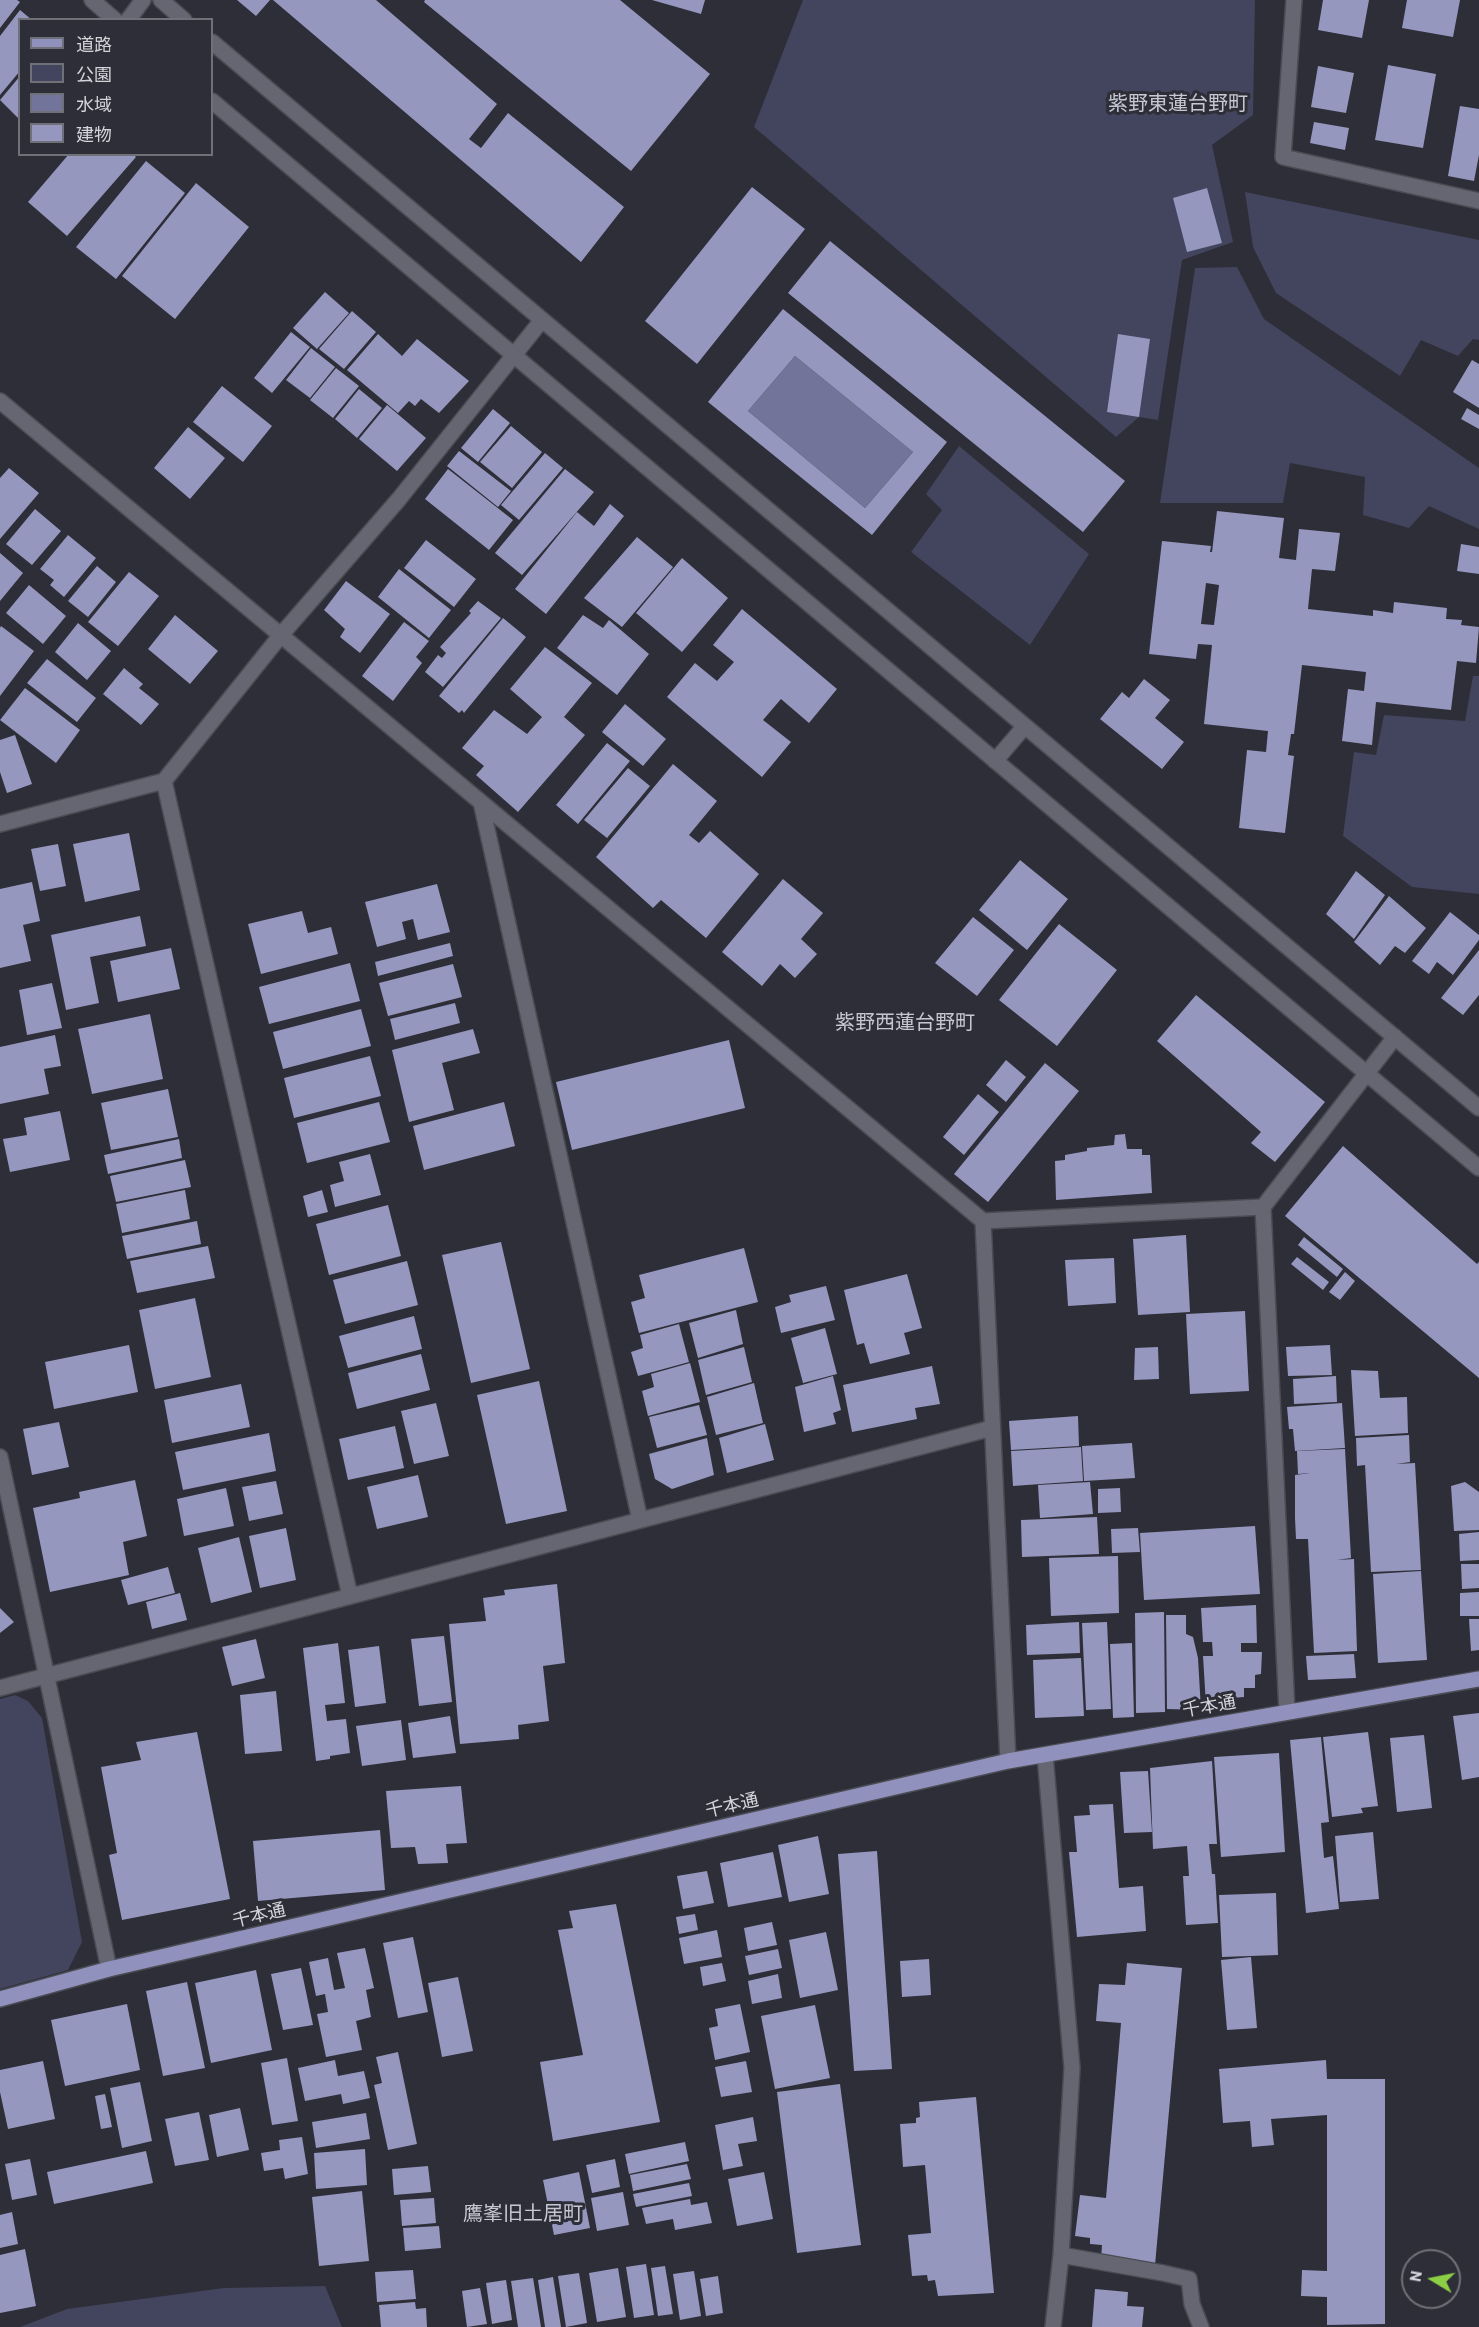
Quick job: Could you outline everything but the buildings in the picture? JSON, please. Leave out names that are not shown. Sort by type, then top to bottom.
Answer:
[{"type":"main road","name":"千本通","points":[[0,1999],[109,1969],[1008,1761],[1479,1679]]},
{"type":"street","points":[[92,0],[113,18]]},
{"type":"street","points":[[130,18],[143,0]]},
{"type":"street","points":[[161,0],[182,18]]},
{"type":"street","points":[[1294,0],[1283,157],[1479,201]]},
{"type":"street","points":[[213,43],[1479,1108]]},
{"type":"street","points":[[213,102],[1479,1168]]},
{"type":"street","points":[[0,824],[164,781],[281,635],[399,499],[542,320]]},
{"type":"street","points":[[0,401],[983,1221],[1263,1207]]},
{"type":"street","points":[[995,760],[1025,726]]},
{"type":"street","points":[[164,781],[350,1596]]},
{"type":"street","points":[[481,801],[640,1520]]},
{"type":"street","points":[[1287,1712],[1263,1207],[1395,1037]]},
{"type":"street","points":[[983,1221],[1008,1761]]},
{"type":"street","points":[[0,1688],[992,1428]]},
{"type":"street","points":[[0,1457],[109,1969]]},
{"type":"street","points":[[1046,1755],[1072,2068],[1061,2255],[1053,2327]]},
{"type":"street","points":[[1061,2255],[1189,2279],[1192,2304],[1201,2327]]},
{"type":"green space","points":[[803,0],[1255,0],[1253,115],[1212,145],[1233,242],[1182,260],[1158,420],[1139,417],[1116,437],[754,127]]},
{"type":"green space","points":[[1245,192],[1479,240],[1479,340],[1473,339],[1458,356],[1421,340],[1400,376],[1276,293],[1253,247]]},
{"type":"green space","points":[[1237,267],[1264,319],[1479,468],[1479,529],[1429,506],[1409,528],[1363,515],[1365,477],[1290,463],[1283,503],[1160,503],[1195,268]]},
{"type":"green space","points":[[959,446],[1089,554],[1030,645],[911,552],[942,510],[926,494]]},
{"type":"green space","points":[[1473,676],[1479,676],[1479,894],[1412,887],[1343,836],[1354,752],[1376,755],[1384,715],[1465,721]]},
{"type":"green space","points":[[15,1695],[28,1701],[42,1718],[82,1942],[68,1970],[0,1989],[0,1699]]},
{"type":"green space","points":[[325,2286],[342,2327],[20,2327],[67,2309],[224,2288]]},
{"type":"water","points":[[795,356],[913,452],[865,508],[748,411]]},
{"type":"district","name":"紫野東蓮台野町","points":[[1178,103]]},
{"type":"district","name":"紫野西蓮台野町","points":[[905,1022]]},
{"type":"district","name":"鷹峯旧土居町","points":[[523,2213]]}]
